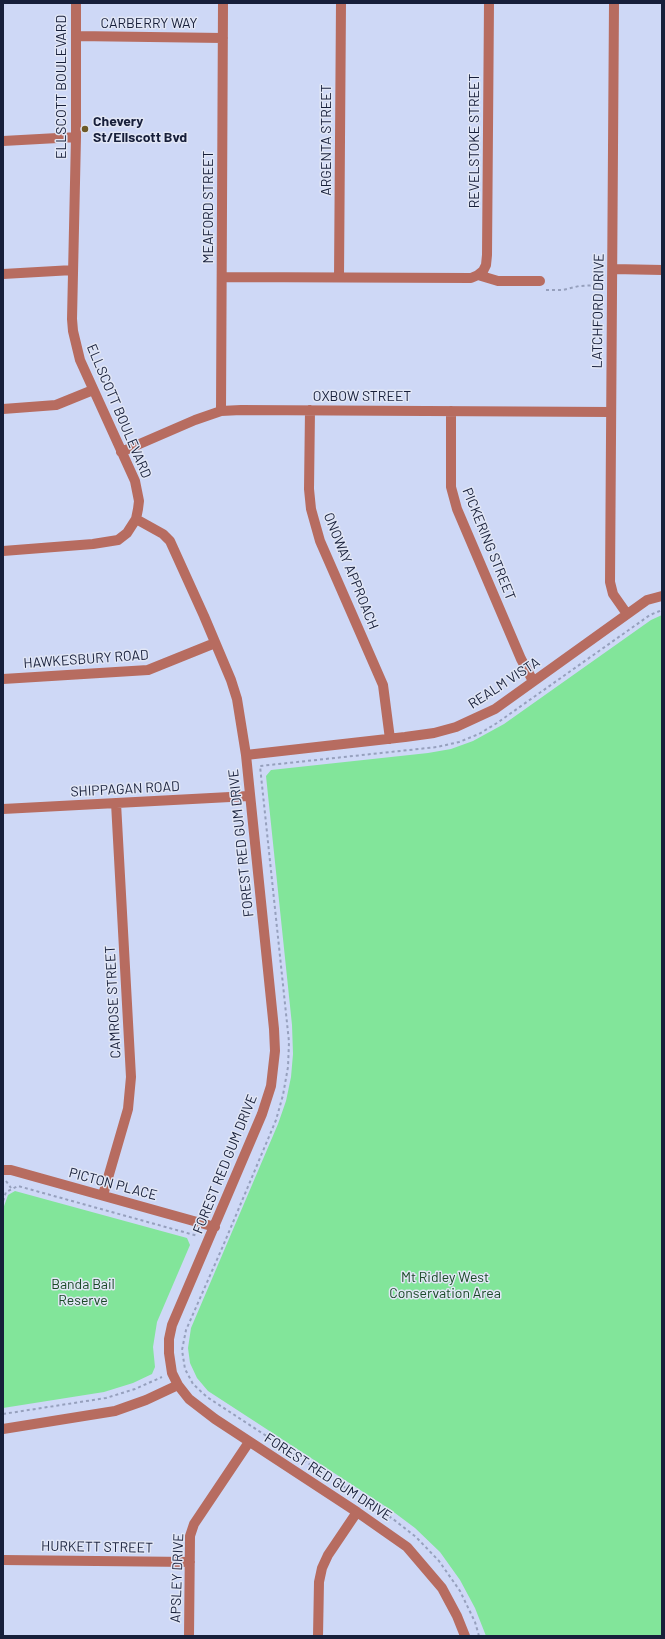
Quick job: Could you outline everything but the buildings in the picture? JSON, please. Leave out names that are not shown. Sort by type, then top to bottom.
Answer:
[{"type":"street","name":"ELLSCOTT BOULEVARD","points":[[3,551],[118,540],[127,533],[136,519],[139,501],[137,490],[80,360],[73,331],[72,318],[76,137],[76,3]]},
{"type":"street","name":"MEAFORD STREET","points":[[221,411],[223,3]]},
{"type":"street","name":"ARGENTA STREET","points":[[339,277],[341,3]]},
{"type":"street","name":"REVELSTOKE STREET","points":[[478,275],[483,271],[486,264],[487,255],[489,3]]},
{"type":"street","name":"LATCHFORD DRIVE","points":[[614,3],[610,582],[613,594],[627,614]]},
{"type":"street","name":"CARBERRY WAY","points":[[76,36],[223,38]]},
{"type":"street","points":[[3,141],[76,137]]},
{"type":"street","points":[[3,274],[73,270]]},
{"type":"street","points":[[613,270],[662,270]]},
{"type":"street","points":[[222,277],[471,278],[478,275],[498,281],[540,286]]},
{"type":"street","points":[[3,409],[56,405],[93,390]]},
{"type":"street","name":"OXBOW STREET","points":[[121,452],[195,420],[221,411],[310,410],[611,412]]},
{"type":"street","name":"ONOWAY APPROACH","points":[[310,410],[309,489],[311,509],[320,541],[383,685],[390,739]]},
{"type":"street","name":"PICKERING STREET","points":[[451,411],[451,487],[457,509],[521,659],[533,681]]},
{"type":"street","name":"FOREST RED GUM DRIVE","points":[[136,519],[163,534],[170,541],[231,680],[237,699],[246,755],[275,1051],[271,1086],[262,1114],[172,1325],[169,1339],[169,1353],[172,1373],[178,1386],[189,1399],[215,1419],[357,1512],[407,1547],[442,1588],[457,1616],[465,1636]]},
{"type":"street","name":"REALM VISTA","points":[[246,755],[390,739],[434,733],[456,727],[495,709],[647,600],[662,596]]},
{"type":"street","name":"HAWKESBURY ROAD","points":[[3,679],[148,670],[215,643]]},
{"type":"street","name":"SHIPPAGAN ROAD","points":[[3,809],[250,796]]},
{"type":"street","name":"CAMROSE STREET","points":[[103,1195],[128,1109],[131,1077],[116,803]]},
{"type":"street","name":"PICTON PLACE","points":[[3,1170],[11,1170],[215,1227]]},
{"type":"street","points":[[3,1429],[115,1410],[146,1400],[178,1386]]},
{"type":"street","name":"APSLEY DRIVE","points":[[189,1636],[190,1536],[194,1524],[249,1442]]},
{"type":"street","points":[[318,1636],[319,1582],[322,1568],[328,1555],[357,1512]]},
{"type":"street","name":"HURKETT STREET","points":[[3,1560],[190,1562]]},
{"type":"path","points":[[540,286],[562,290],[585,285],[612,284]]},
{"type":"path","points":[[479,1636],[475,1622],[460,1591],[439,1561],[416,1537],[393,1519],[207,1397],[193,1384],[185,1369],[182,1350],[186,1330],[276,1120],[283,1095],[288,1067],[289,1042],[260,766],[436,747],[459,742],[479,734],[497,724],[650,614],[662,610]]},
{"type":"path","points":[[3,1177],[11,1188]]},
{"type":"path","points":[[3,1201],[6,1192],[11,1188],[18,1186],[194,1234],[223,1246]]},
{"type":"path","points":[[3,1414],[106,1398],[135,1389],[185,1369]]},
{"type":"green space","name":"Mt Ridley West Conservation Area","points":[[662,615],[662,1636],[486,1636],[475,1608],[460,1580],[440,1552],[415,1528],[391,1510],[208,1391],[197,1378],[190,1363],[188,1348],[191,1328],[278,1124],[286,1101],[291,1077],[293,1054],[292,1025],[266,776],[271,770],[428,753],[451,749],[473,741],[504,724],[651,620]]},
{"type":"green space","name":"Banda Bail Reserve","points":[[15,1191],[187,1238],[190,1245],[157,1322],[153,1347],[155,1367],[152,1374],[133,1383],[104,1392],[3,1408],[3,1209],[8,1195]]},
{"type":"place","name":"Chevery St/Ellscott Bvd","points":[[85,129]]}]
